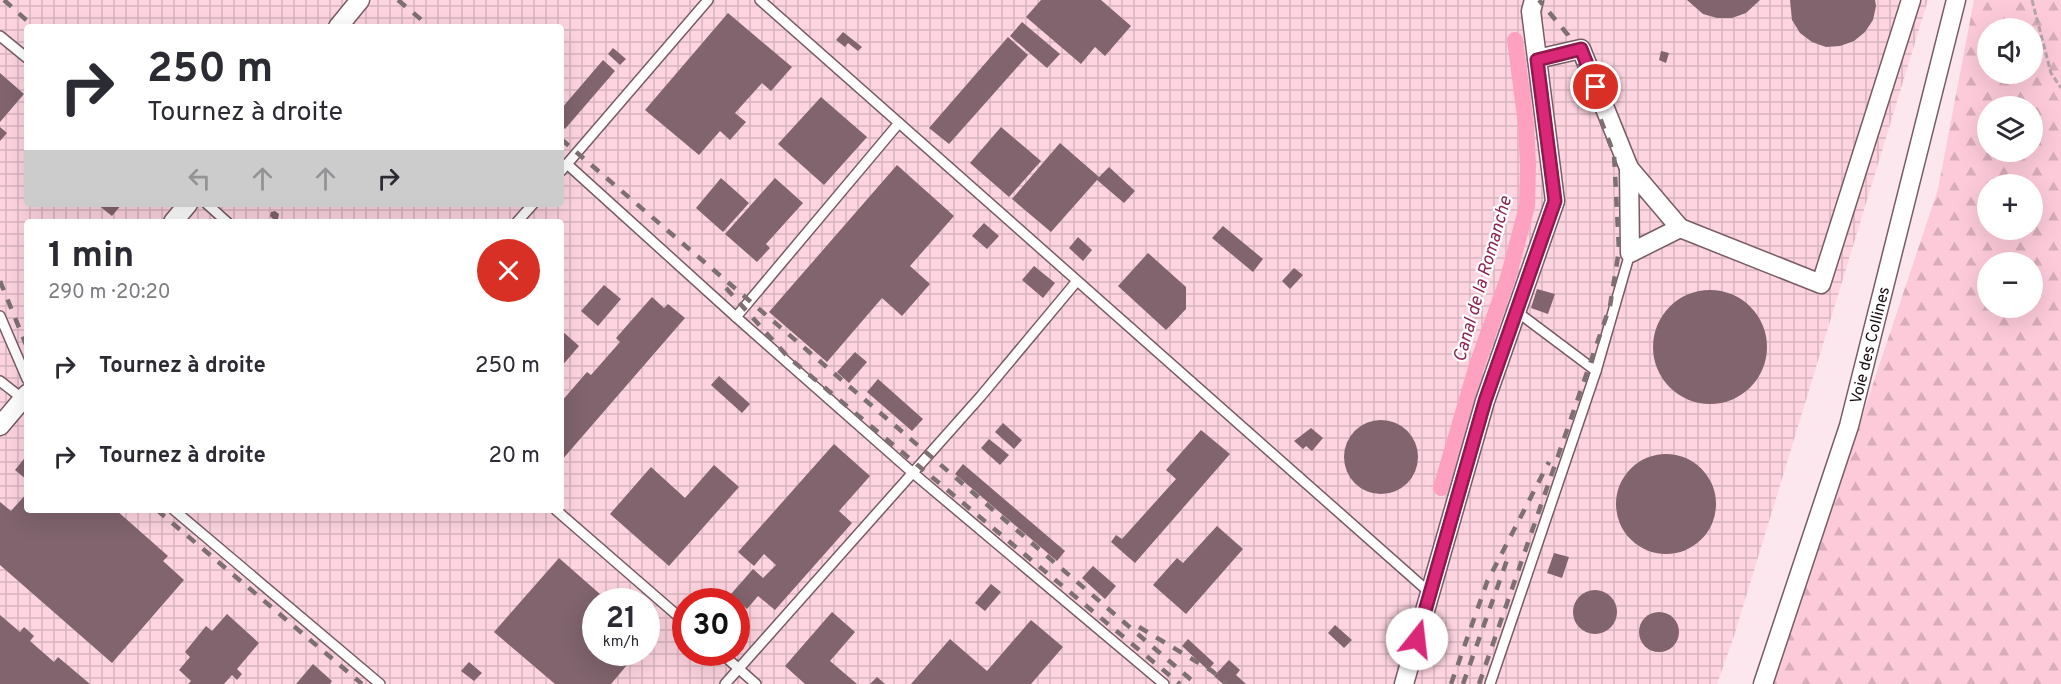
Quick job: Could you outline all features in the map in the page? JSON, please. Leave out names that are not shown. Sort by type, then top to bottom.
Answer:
[{"type":"street","points":[[340,24],[360,0]]},
{"type":"street","points":[[1404,684],[1485,401],[1555,201],[1531,11],[1534,0]]},
{"type":"street","points":[[1537,60],[1581,49],[1629,168],[1680,228],[1821,284],[1911,0]]},
{"type":"street","name":"Voie des Collines","points":[[1763,684],[1849,426],[1956,0]]},
{"type":"street","points":[[1629,168],[1629,253],[1680,228]]},
{"type":"street","points":[[176,219],[186,207]]},
{"type":"street","points":[[0,426],[24,397]]},
{"type":"lane","points":[[708,0],[564,167],[913,473],[1164,684]]},
{"type":"lane","points":[[760,0],[1430,593]]},
{"type":"lane","points":[[0,36],[24,56]]},
{"type":"lane","points":[[736,317],[899,123]]},
{"type":"lane","points":[[210,207],[224,219]]},
{"type":"lane","points":[[520,219],[530,207]]},
{"type":"lane","points":[[1490,684],[1596,371],[1629,253]]},
{"type":"lane","points":[[725,684],[981,396],[1077,281]]},
{"type":"lane","points":[[1516,311],[1596,371]]},
{"type":"lane","points":[[0,316],[24,372]]},
{"type":"lane","points":[[0,381],[24,395]]},
{"type":"lane","points":[[178,513],[380,684]]},
{"type":"lane","points":[[559,513],[672,611]]},
{"type":"lane","points":[[736,666],[756,684]]},
{"type":"path","points":[[2032,0],[2050,73],[2061,87]]},
{"type":"shaded area","points":[[0,0],[1928,0],[1734,636],[1717,684],[0,684]]},
{"type":"green space","points":[[1974,0],[2061,0],[2061,684],[1773,684],[1938,189]]},
{"type":"building","points":[[1041,0],[1101,0],[1131,26],[1105,56],[1095,47],[1081,64],[1026,17]]},
{"type":"building","points":[[1687,0],[1760,0],[1746,13],[1732,18],[1717,18],[1703,14]]},
{"type":"building","points":[[1790,0],[1875,0],[1876,6],[1873,20],[1865,32],[1854,41],[1840,46],[1826,47],[1812,42],[1800,33],[1792,20]]},
{"type":"building","points":[[728,13],[792,67],[771,91],[762,83],[735,113],[746,122],[730,140],[720,131],[699,155],[645,110]]},
{"type":"building","points":[[1022,22],[1060,54],[1047,68],[1010,36]]},
{"type":"building","points":[[843,32],[862,47],[858,51],[848,43],[845,47],[836,40]]},
{"type":"building","points":[[1008,37],[1028,55],[949,144],[929,128]]},
{"type":"building","points":[[613,48],[626,59],[620,65],[608,54]]},
{"type":"building","points":[[1661,51],[1669,53],[1666,63],[1659,60]]},
{"type":"building","points":[[603,60],[615,71],[565,129],[564,106]]},
{"type":"building","points":[[0,73],[24,94],[0,122]]},
{"type":"building","points":[[821,97],[867,137],[824,185],[778,144]]},
{"type":"building","points":[[0,127],[7,133],[0,141]]},
{"type":"building","points":[[1001,127],[1041,161],[1009,197],[970,163]]},
{"type":"building","points":[[1060,143],[1099,177],[1109,167],[1135,191],[1124,203],[1097,180],[1051,232],[1012,199]]},
{"type":"building","points":[[897,165],[954,216],[910,266],[930,284],[902,316],[882,298],[827,362],[769,312]]},
{"type":"building","points":[[721,178],[749,203],[723,232],[696,208]]},
{"type":"building","points":[[775,178],[803,203],[766,244],[770,248],[757,262],[725,234]]},
{"type":"building","points":[[101,207],[120,207],[112,216]]},
{"type":"building","points":[[275,211],[279,214],[278,219],[270,216],[271,212]]},
{"type":"building","points":[[984,223],[999,236],[987,249],[972,236]]},
{"type":"building","points":[[1223,226],[1263,259],[1253,272],[1212,238]]},
{"type":"building","points":[[1078,237],[1092,250],[1083,261],[1069,248]]},
{"type":"building","points":[[1148,253],[1186,287],[1186,309],[1166,330],[1118,286]]},
{"type":"building","points":[[1034,266],[1055,283],[1043,298],[1022,280]]},
{"type":"building","points":[[1294,268],[1303,275],[1290,289],[1282,281]]},
{"type":"building","points":[[604,285],[621,299],[598,326],[581,311]]},
{"type":"building","points":[[1537,289],[1555,294],[1548,314],[1531,308]]},
{"type":"building","points":[[1710,290],[1732,295],[1750,307],[1762,325],[1767,347],[1762,369],[1750,387],[1732,399],[1710,404],[1688,399],[1670,387],[1658,369],[1653,347],[1658,325],[1670,307],[1688,295]]},
{"type":"building","points":[[652,297],[664,308],[668,304],[685,318],[564,458],[564,399],[587,372],[591,375],[620,342],[616,338]]},
{"type":"building","points":[[564,333],[579,346],[564,364]]},
{"type":"building","points":[[855,352],[867,362],[849,383],[837,372]]},
{"type":"building","points":[[719,376],[750,404],[742,413],[711,385]]},
{"type":"building","points":[[878,379],[923,419],[912,431],[867,392]]},
{"type":"building","points":[[1374,420],[1388,420],[1402,426],[1412,436],[1418,450],[1418,464],[1412,478],[1402,488],[1388,494],[1374,494],[1360,488],[1350,478],[1344,464],[1344,450],[1350,436],[1360,426]]},
{"type":"building","points":[[1003,423],[1022,440],[1014,449],[995,432]]},
{"type":"building","points":[[1311,428],[1323,438],[1312,451],[1306,446],[1303,449],[1294,441]]},
{"type":"building","points":[[1201,430],[1230,454],[1135,563],[1111,542],[1116,535],[1122,539],[1176,479],[1166,470]]},
{"type":"building","points":[[989,439],[1009,455],[1000,465],[981,448]]},
{"type":"building","points":[[834,444],[870,476],[839,511],[852,523],[775,610],[758,596],[750,605],[750,588],[736,588],[753,569],[763,578],[776,565],[764,554],[754,566],[738,552]]},
{"type":"building","points":[[1666,454],[1685,458],[1702,468],[1712,485],[1716,504],[1712,523],[1702,540],[1685,550],[1666,554],[1647,550],[1630,540],[1620,523],[1616,504],[1620,485],[1630,468],[1647,458]]},
{"type":"building","points":[[24,459],[24,478],[15,470]]},
{"type":"building","points":[[963,464],[1065,551],[1057,561],[955,474]]},
{"type":"building","points":[[714,465],[739,487],[669,566],[610,514],[651,467],[685,498]]},
{"type":"building","points":[[24,496],[24,513],[119,513],[168,556],[163,561],[184,580],[112,663],[0,565],[0,502],[11,511]]},
{"type":"building","points":[[1217,526],[1243,549],[1186,614],[1153,585],[1177,558],[1183,563]]},
{"type":"building","points":[[1554,553],[1569,557],[1562,578],[1547,573]]},
{"type":"building","points":[[559,558],[593,588],[582,588],[582,666],[626,666],[611,684],[555,684],[494,632]]},
{"type":"building","points":[[1093,566],[1116,586],[1105,599],[1082,578]]},
{"type":"building","points":[[991,584],[1001,592],[985,611],[975,603]]},
{"type":"building","points":[[1595,590],[1611,596],[1617,612],[1611,628],[1595,634],[1579,628],[1573,612],[1579,596]]},
{"type":"building","points":[[832,612],[855,632],[830,661],[857,684],[805,684],[785,666]]},
{"type":"building","points":[[1659,612],[1667,613],[1673,618],[1678,624],[1678,640],[1673,646],[1667,651],[1659,652],[1651,651],[1645,646],[1640,640],[1639,632],[1640,624],[1645,618],[1651,613]]},
{"type":"building","points":[[227,614],[259,643],[237,669],[242,674],[237,680],[232,675],[224,684],[188,684],[191,681],[179,670],[190,657],[185,652],[206,626],[212,631]]},
{"type":"building","points":[[0,615],[20,632],[24,627],[34,636],[30,641],[54,662],[58,657],[90,684],[0,684]]},
{"type":"building","points":[[1031,620],[1063,647],[1031,684],[911,684],[950,639],[987,671]]},
{"type":"building","points":[[1335,625],[1352,640],[1344,648],[1328,633]]},
{"type":"building","points":[[1188,639],[1214,663],[1208,670],[1182,646]]},
{"type":"building","points":[[1229,660],[1240,670],[1236,675],[1246,684],[1223,684],[1214,676]]},
{"type":"building","points":[[469,662],[482,673],[474,681],[461,671]]},
{"type":"building","points":[[313,664],[332,681],[330,684],[296,684]]},
{"type":"building","points":[[877,677],[885,684],[870,684]]},
{"type":"waterway","name":"Canal de la Romanche","points":[[1441,488],[1477,365],[1508,278],[1527,206],[1526,124],[1515,40]]},
{"type":"railway","points":[[4,0],[31,24]]},
{"type":"railway","points":[[398,0],[426,24]]},
{"type":"railway","points":[[1479,684],[1610,306],[1619,250],[1614,154],[1568,35],[1539,0]]},
{"type":"railway","points":[[564,142],[1196,684]]},
{"type":"railway","points":[[0,281],[24,340]]},
{"type":"railway","points":[[726,288],[788,357],[1180,684]]},
{"type":"railway","points":[[1451,684],[1487,582],[1549,462]]},
{"type":"railway","points":[[161,513],[362,684]]},
{"type":"railway","points":[[1463,684],[1507,560]]},
{"type":"railway","points":[[1139,627],[1212,671],[1227,684]]},
{"type":"route","points":[[1417,639],[1485,401],[1555,201],[1537,60],[1581,49],[1596,87]]}]
